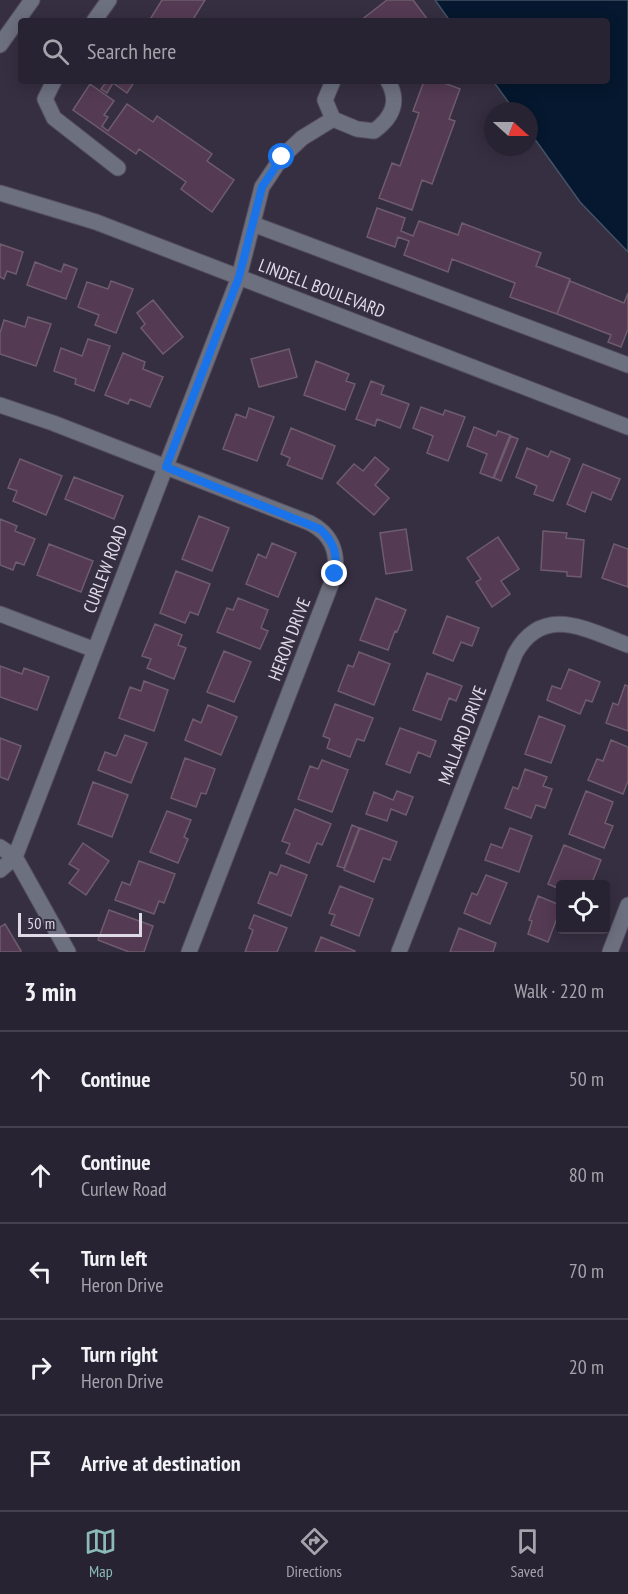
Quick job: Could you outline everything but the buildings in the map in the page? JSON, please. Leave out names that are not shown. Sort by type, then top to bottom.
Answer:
[{"type":"street","points":[[22,18],[32,0]]},
{"type":"street","points":[[96,18],[109,0]]},
{"type":"street","points":[[0,45],[18,24]]},
{"type":"street","points":[[52,84],[45,99],[54,118],[118,168]]},
{"type":"street","points":[[332,84],[325,100],[333,119],[357,129],[374,131],[387,121],[395,101],[389,84]]},
{"type":"street","name":"CURLEW ROAD","points":[[0,870],[15,857],[239,277],[262,187],[282,157],[302,138],[333,119]]},
{"type":"street","name":"LINDELL BOULEVARD","points":[[0,194],[96,222],[628,427]]},
{"type":"street","points":[[253,224],[628,365]]},
{"type":"street","name":"HERON DRIVE","points":[[0,405],[166,467],[320,529],[335,549],[337,561],[331,585],[189,952]]},
{"type":"street","points":[[0,614],[95,650]]},
{"type":"street","name":"MALLARD DRIVE","points":[[399,952],[521,643],[539,628],[562,623],[574,625],[628,645]]},
{"type":"street","points":[[0,847],[15,857],[68,952]]},
{"type":"street","points":[[610,952],[628,905]]},
{"type":"water","points":[[435,0],[628,0],[628,252],[580,202],[538,144],[538,102],[508,102],[495,84],[610,84],[610,18],[448,18]]},
{"type":"route","points":[[282,157],[262,187],[239,277],[166,467],[310,523],[320,529],[335,549],[337,561],[335,574]]}]
